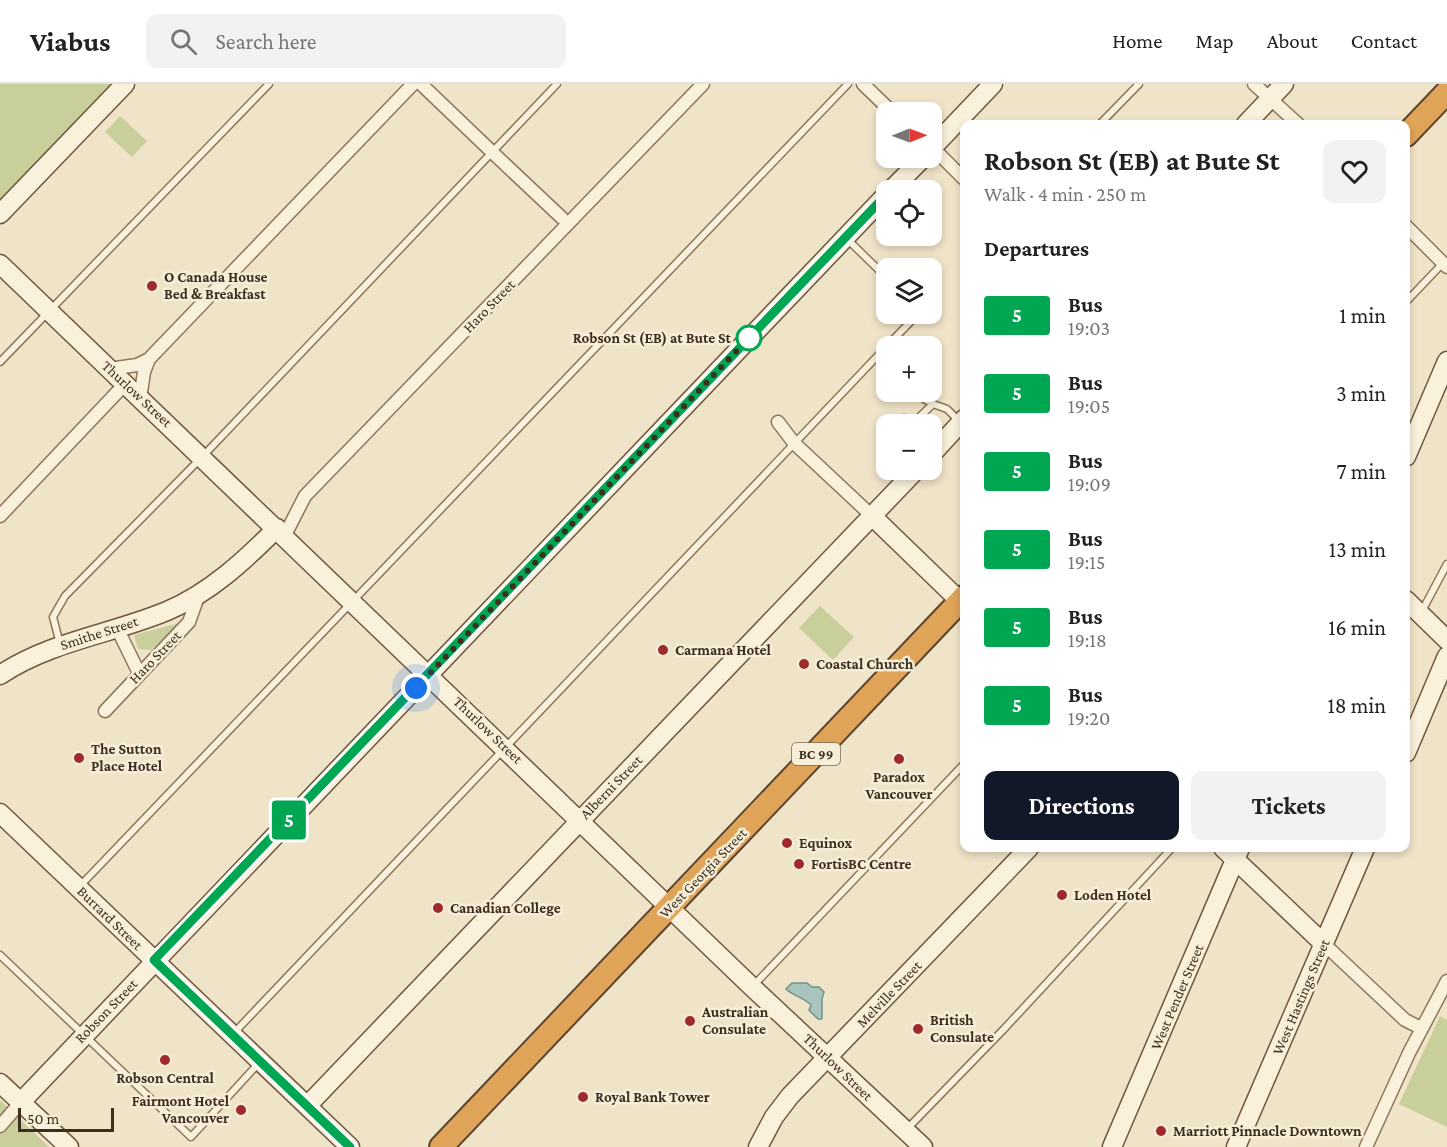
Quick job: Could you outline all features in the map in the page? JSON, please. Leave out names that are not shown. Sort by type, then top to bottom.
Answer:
[{"type":"highway","points":[[1410,131],[1447,92]]},
{"type":"highway","name":"West Georgia Street","points":[[441,1147],[960,604]]},
{"type":"main road","points":[[0,214],[124,84]]},
{"type":"main road","points":[[942,138],[993,84]]},
{"type":"main road","points":[[1250,120],[1284,84]]},
{"type":"main road","points":[[901,180],[913,168]]},
{"type":"main road","name":"Robson Street","points":[[21,1102],[83,1034],[876,206]]},
{"type":"main road","name":"Thurlow Street","points":[[0,264],[140,399],[203,456],[752,987],[923,1147]]},
{"type":"main road","points":[[1410,448],[1447,361]]},
{"type":"main road","points":[[942,443],[960,424]]},
{"type":"main road","name":"Alberni Street","points":[[307,1106],[906,480]]},
{"type":"main road","points":[[872,516],[960,598]]},
{"type":"main road","name":"Haro Street","points":[[199,594],[281,532]]},
{"type":"main road","name":"Smithe Street","points":[[0,675],[60,645],[168,610],[199,594]]},
{"type":"main road","points":[[1410,604],[1447,640]]},
{"type":"main road","points":[[1410,744],[1447,656]]},
{"type":"main road","name":"Burrard Street","points":[[0,813],[350,1147]]},
{"type":"main road","name":"Melville Street","points":[[758,1147],[774,1117],[790,1095],[1025,852]]},
{"type":"main road","name":"West Pender Street","points":[[1112,1147],[1233,852]]},
{"type":"main road","points":[[1234,852],[1324,944]]},
{"type":"main road","name":"West Hastings Street","points":[[1236,1147],[1363,852]]},
{"type":"main road","points":[[0,1083],[69,1147]]},
{"type":"street","points":[[140,399],[144,372],[149,359],[412,84]]},
{"type":"street","points":[[421,84],[562,218]]},
{"type":"street","name":"Haro Street","points":[[281,532],[305,496],[703,84]]},
{"type":"street","points":[[862,84],[881,102]]},
{"type":"street","points":[[1254,84],[1294,120]]},
{"type":"street","points":[[942,158],[960,175]]},
{"type":"street","points":[[1410,230],[1445,265]]},
{"type":"street","points":[[109,369],[137,364],[149,359]]},
{"type":"street","points":[[0,516],[125,384]]},
{"type":"street","points":[[778,422],[794,442],[872,516]]},
{"type":"street","name":"Haro Street","points":[[105,711],[189,622],[199,594]]},
{"type":"street","points":[[117,628],[139,673]]},
{"type":"street","points":[[1324,944],[1405,1020],[1421,1028]]},
{"type":"street","points":[[1366,1147],[1421,1028],[1447,981]]},
{"type":"street","name":"Robson Street","points":[[0,1126],[21,1102]]},
{"type":"lane","points":[[0,362],[269,84]]},
{"type":"lane","points":[[60,645],[53,617],[65,596],[203,456],[557,84]]},
{"type":"lane","points":[[79,887],[848,84]]},
{"type":"lane","points":[[1104,120],[1139,84]]},
{"type":"lane","points":[[846,238],[876,268]]},
{"type":"lane","points":[[1410,298],[1445,265]]},
{"type":"lane","points":[[897,336],[909,324]]},
{"type":"lane","points":[[233,1034],[876,358]]},
{"type":"lane","points":[[928,402],[947,409],[960,419]]},
{"type":"lane","points":[[923,414],[933,405]]},
{"type":"lane","points":[[1420,614],[1431,598],[1447,564]]},
{"type":"lane","points":[[752,987],[960,768]]},
{"type":"lane","points":[[906,1130],[1004,1029],[1168,852]]},
{"type":"lane","points":[[0,955],[191,1137],[261,1062]]},
{"type":"green space","points":[[0,84],[113,84],[0,202]]},
{"type":"green space","points":[[120,116],[147,141],[132,157],[105,132]]},
{"type":"green space","points":[[820,606],[854,637],[833,660],[799,628]]},
{"type":"green space","points":[[179,623],[151,650],[138,649],[134,635]]},
{"type":"green space","points":[[1440,1016],[1447,1020],[1447,1127],[1399,1104]]},
{"type":"green space","points":[[0,1100],[49,1147],[0,1147]]},
{"type":"water","points":[[792,983],[807,983],[812,987],[819,987],[824,992],[822,1019],[818,1019],[809,1010],[811,1005],[808,1002],[786,989]]},
{"type":"bus line","name":"5","points":[[350,1147],[154,960],[876,205]]},
{"type":"place","name":"O Canada House Bed & Breakfast","points":[[152,286]]},
{"type":"place","name":"Robson St (EB) at Bute St","points":[[749,338]]},
{"type":"place","name":"Carmana Hotel","points":[[663,650]]},
{"type":"place","name":"Coastal Church","points":[[804,664]]},
{"type":"place","name":"The Sutton Place Hotel","points":[[79,758]]},
{"type":"place","name":"Paradox Vancouver","points":[[899,759]]},
{"type":"place","name":"Equinox","points":[[787,843]]},
{"type":"place","name":"FortisBC Centre","points":[[799,864]]},
{"type":"place","name":"Loden Hotel","points":[[1062,895]]},
{"type":"place","name":"Canadian College","points":[[438,908]]},
{"type":"place","name":"Australian Consulate","points":[[690,1021]]},
{"type":"place","name":"British Consulate","points":[[918,1029]]},
{"type":"place","name":"Robson Central","points":[[165,1060]]},
{"type":"place","name":"Royal Bank Tower","points":[[583,1097]]},
{"type":"place","name":"Fairmont Hotel Vancouver","points":[[241,1110]]},
{"type":"place","name":"Marriott Pinnacle Downtown","points":[[1161,1131]]},
{"type":"route","points":[[416,688],[749,338]]}]
